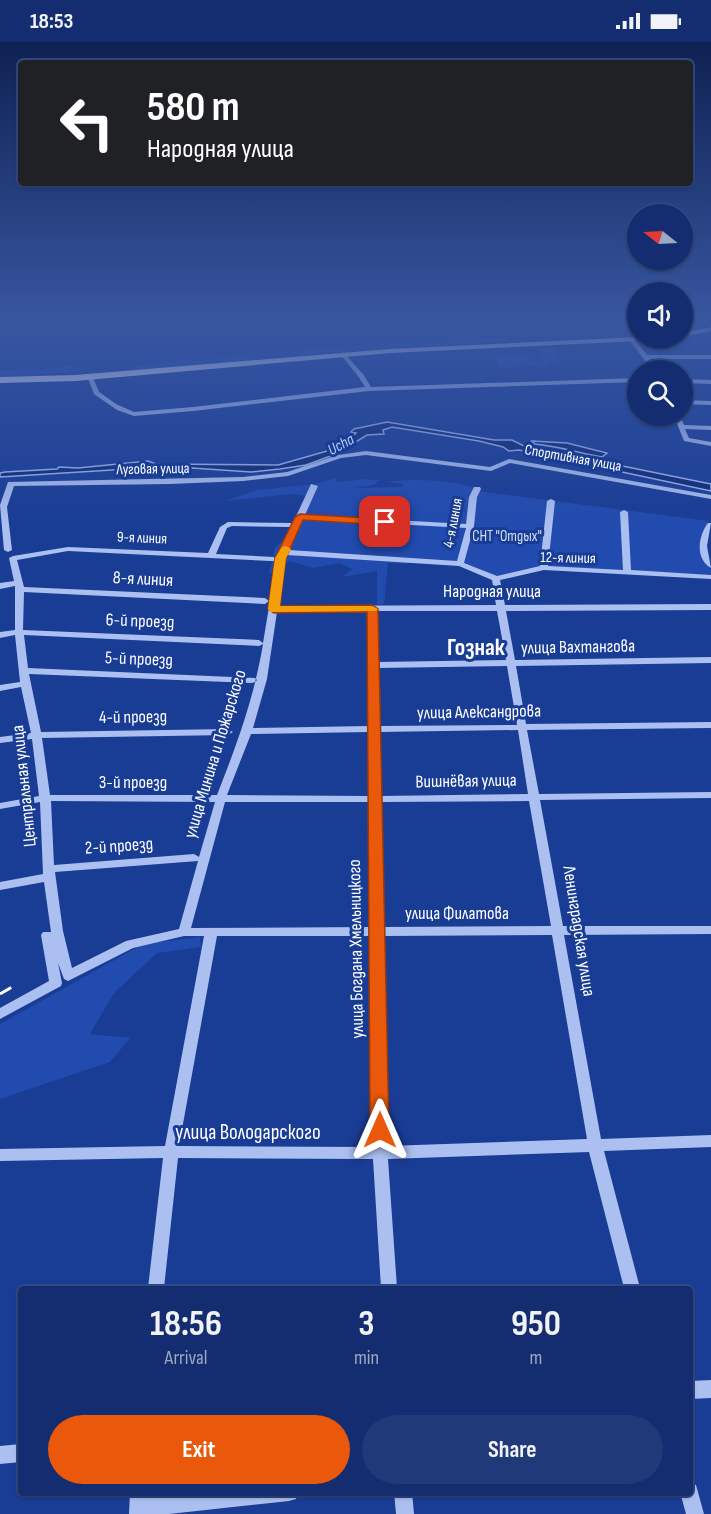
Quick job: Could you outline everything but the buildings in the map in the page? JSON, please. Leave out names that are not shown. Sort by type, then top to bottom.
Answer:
[{"type":"street","points":[[93,389],[101,397],[112,401],[120,410],[134,414],[378,389]]},
{"type":"street","points":[[693,402],[711,403]]},
{"type":"street","points":[[711,428],[683,427],[686,440],[711,444]]},
{"type":"street","name":"Спортивная улица","points":[[359,453],[491,469],[509,461],[520,462],[711,497]]},
{"type":"street","name":"Луговая улица","points":[[11,554],[3,507],[11,484],[170,483],[243,479],[297,472],[334,457],[359,453]]},
{"type":"street","name":"улица Минина и Пожарского","points":[[184,932],[221,798],[247,731],[262,679],[280,558],[285,552],[314,486]]},
{"type":"street","name":"4-я линия","points":[[460,564],[470,526],[473,497],[477,489]]},
{"type":"street","points":[[544,568],[551,501]]},
{"type":"street","points":[[624,512],[627,573]]},
{"type":"street","points":[[300,517],[470,526]]},
{"type":"street","points":[[212,554],[224,527],[231,524],[288,525]]},
{"type":"street","points":[[711,525],[706,529],[703,552],[704,559],[711,566]]},
{"type":"street","name":"9-я линия","points":[[11,554],[68,549],[212,554],[271,559]]},
{"type":"street","points":[[285,552],[460,564],[496,579]]},
{"type":"street","name":"Центральная улица","points":[[11,554],[19,586],[19,632],[25,684],[38,735],[45,798],[48,873],[57,931],[68,976]]},
{"type":"street","name":"12-я линия","points":[[496,579],[544,568],[711,577]]},
{"type":"street","name":"Ленинградская улица","points":[[496,579],[521,728],[540,817],[556,930],[595,1145],[631,1286]]},
{"type":"street","name":"8-я линия","points":[[0,586],[265,601]]},
{"type":"street","name":"Народная улица","points":[[274,609],[711,607]]},
{"type":"street","name":"улица Богдана Хмельницкого","points":[[372,609],[380,1153],[389,1286]]},
{"type":"street","name":"6-й проезд","points":[[0,635],[19,632],[259,643]]},
{"type":"street","name":"улица Вахтангова","points":[[373,665],[511,665],[711,660]]},
{"type":"street","name":"5-й проезд","points":[[24,671],[252,680]]},
{"type":"street","points":[[0,688],[25,684]]},
{"type":"street","name":"улица Александрова","points":[[247,731],[711,725]]},
{"type":"street","name":"4-й проезд","points":[[0,740],[38,735],[228,732]]},
{"type":"street","name":"Вишнёвая улица","points":[[221,798],[374,799],[711,795]]},
{"type":"street","name":"3-й проезд","points":[[0,806],[45,798],[221,798]]},
{"type":"street","name":"2-й проезд","points":[[0,886],[48,873],[194,858]]},
{"type":"street","name":"улица Филатова","points":[[68,976],[130,944],[184,932],[711,930]]},
{"type":"street","points":[[156,1286],[171,1152],[211,933]]},
{"type":"street","points":[[0,1014],[56,984],[47,936]]},
{"type":"street","name":"улица Володарского","points":[[0,1155],[171,1152],[380,1153],[711,1141]]},
{"type":"street","points":[[693,1390],[711,1389]]},
{"type":"street","points":[[0,1455],[18,1453]]},
{"type":"street","points":[[138,1505],[243,1496]]},
{"type":"street","points":[[403,1496],[405,1514]]},
{"type":"street","points":[[689,1496],[695,1514]]},
{"type":"green space","points":[[335,478],[337,482],[361,479],[380,480],[373,485],[354,488],[402,487],[403,484],[387,482],[423,480],[460,484],[482,490],[474,491],[471,499],[459,562],[409,559],[408,564],[388,563],[384,604],[377,605],[377,571],[342,577],[352,569],[339,563],[313,568],[290,561],[269,574],[275,547],[284,540],[305,496],[291,494],[225,501],[257,490],[315,484]]},
{"type":"green space","name":"СНТ \"Отдых\"","points":[[478,491],[709,521],[702,534],[700,546],[711,575],[541,567],[496,578],[462,564]]},
{"type":"green space","points":[[200,937],[201,947],[157,953],[114,993],[90,1034],[130,1038],[110,1062],[0,1099],[0,1024],[143,944]]},
{"type":"water","name":"Ucha","points":[[387,422],[494,440],[512,440],[524,446],[711,484],[711,491],[519,450],[509,451],[503,447],[479,441],[392,427],[383,430],[384,434],[367,435],[336,454],[306,465],[280,469],[251,472],[192,468],[157,470],[158,472],[154,473],[149,470],[128,469],[0,477],[0,473],[5,472],[148,461],[156,464],[278,465],[334,449],[356,433],[351,432],[354,429]]},
{"type":"water","points":[[532,441],[567,443],[607,453],[602,457],[535,444]]},
{"type":"railway","points":[[0,994],[12,987]]},
{"type":"slow traffic","points":[[286,549],[280,558],[274,609],[372,609]]},
{"type":"district","name":"Гознак","points":[[476,647]]},
{"type":"route","points":[[380,1130],[372,609],[274,609],[280,558],[285,552],[300,517],[385,522]]}]
